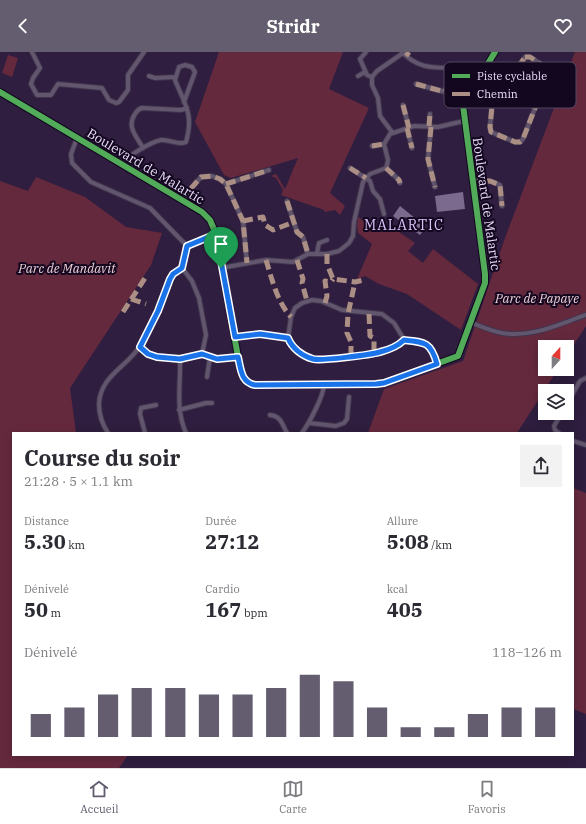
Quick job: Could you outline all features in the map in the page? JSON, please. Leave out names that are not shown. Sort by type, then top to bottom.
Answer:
[{"type":"street","points":[[32,52],[40,68],[31,84],[37,95],[50,95],[58,84],[102,88],[109,100],[116,103],[119,102],[128,90],[128,75],[144,52]]},
{"type":"street","points":[[366,52],[360,59],[365,72],[372,77]]},
{"type":"street","name":"Boulevard de Malartic","points":[[489,62],[495,52]]},
{"type":"street","points":[[392,132],[380,116],[378,98],[372,85],[372,77],[377,71],[405,53],[424,66],[444,69]]},
{"type":"street","points":[[522,62],[525,57],[530,57],[537,62]]},
{"type":"street","points":[[121,163],[144,148],[160,141],[180,144],[186,142],[190,118],[187,108],[184,102],[175,77],[179,67],[182,65],[192,67],[195,74],[184,102]]},
{"type":"street","points":[[358,76],[365,72]]},
{"type":"street","points":[[149,76],[155,78],[175,77]]},
{"type":"street","points":[[416,84],[444,92]]},
{"type":"street","name":"Boulevard de Malartic","points":[[0,92],[206,215],[210,220],[216,234],[221,268],[242,376],[248,383],[255,385],[384,383],[458,356],[486,280],[463,108]]},
{"type":"street","points":[[403,105],[412,148]]},
{"type":"street","points":[[144,148],[130,124],[138,110],[142,108],[181,110],[187,108]]},
{"type":"street","points":[[492,108],[490,129],[494,134],[520,142],[523,139],[535,108]]},
{"type":"street","points":[[430,114],[428,159],[435,187]]},
{"type":"street","points":[[386,168],[388,160],[384,144],[392,132],[419,125],[438,127],[464,121]]},
{"type":"street","points":[[77,138],[71,154],[72,162],[91,182],[150,208],[187,246]]},
{"type":"street","points":[[372,146],[384,144]]},
{"type":"street","points":[[350,168],[370,181],[373,191],[380,200],[384,214]]},
{"type":"street","points":[[221,268],[247,263],[276,260],[292,262],[308,254],[334,253],[351,240],[363,182],[374,172],[386,168]]},
{"type":"street","points":[[386,168],[399,180],[400,183]]},
{"type":"street","points":[[226,184],[269,170]]},
{"type":"street","points":[[181,200],[201,177],[212,176],[220,179],[226,184],[242,221],[247,263]]},
{"type":"street","points":[[472,181],[490,181],[500,185],[502,206]]},
{"type":"street","points":[[287,201],[297,232],[303,237],[308,254]]},
{"type":"street","points":[[187,246],[216,234]]},
{"type":"street","points":[[317,253],[319,243],[327,240]]},
{"type":"street","points":[[107,432],[104,427],[99,409],[102,391],[111,376],[140,347],[158,311],[170,279],[173,274],[182,268],[187,246]]},
{"type":"street","points":[[182,268],[192,281],[199,298],[206,335],[202,354]]},
{"type":"street","points":[[312,300],[342,310],[382,314],[394,323],[404,340],[401,344],[380,352],[317,360],[303,355],[290,343],[288,338],[291,317],[295,308],[302,303],[312,300]]},
{"type":"street","points":[[470,322],[503,333],[521,333],[546,329],[586,315]]},
{"type":"street","points":[[235,337],[260,334],[288,338]]},
{"type":"street","points":[[404,340],[422,342],[428,345],[433,352],[437,364]]},
{"type":"street","points":[[140,347],[152,356],[180,359],[202,354],[222,359],[238,357]]},
{"type":"street","points":[[207,377],[210,357]]},
{"type":"street","points":[[180,359],[179,410],[182,425],[186,432]]},
{"type":"street","points":[[574,392],[580,381],[586,378]]},
{"type":"street","points":[[303,432],[319,400],[324,384]]},
{"type":"street","points":[[308,423],[336,426],[344,423],[347,419],[349,397]]},
{"type":"street","points":[[179,410],[206,402],[212,404]]},
{"type":"street","points":[[145,432],[140,414],[141,408],[156,405]]},
{"type":"street","points":[[270,415],[276,416],[280,419],[286,432]]},
{"type":"street","points":[[558,420],[554,426],[558,432]]},
{"type":"street","points":[[574,441],[586,445]]},
{"type":"green space","points":[[219,52],[343,52],[329,89],[369,108],[330,193],[345,206],[340,215],[335,210],[325,212],[324,210],[281,195],[283,190],[276,178],[271,176],[276,174],[285,189],[298,158],[231,178],[224,175],[195,122]]},
{"type":"green space","name":"Parc de Papaye","points":[[575,52],[586,52],[586,326],[574,344],[574,340],[538,340],[538,376],[554,376],[548,384],[538,384],[538,400],[518,432],[368,432],[384,389],[463,361],[505,238],[554,108],[576,108],[576,62],[571,62]]},
{"type":"green space","points":[[8,55],[18,58],[12,77],[2,73]]},
{"type":"green space","name":"Parc de Mandavit","points":[[36,177],[85,197],[126,227],[162,233],[151,265],[70,388],[76,432],[12,432],[12,756],[127,756],[119,768],[0,768],[0,181],[28,191]]},
{"type":"green space","points":[[358,217],[376,229],[379,225],[391,232],[393,229],[415,243],[408,251],[423,263],[433,249],[478,284],[461,330],[407,294],[379,284],[365,276],[357,279],[372,244],[358,233]]},
{"type":"green space","points":[[574,488],[586,493],[586,714],[574,709]]},
{"type":"building","points":[[463,192],[465,209],[437,212],[435,196]]},
{"type":"building","points":[[400,206],[426,227],[420,235],[413,230],[413,223],[406,217],[402,218],[400,221],[393,216]]},
{"type":"marked path","points":[[406,56],[409,52]]},
{"type":"marked path","points":[[525,57],[530,57],[538,62]]},
{"type":"marked path","points":[[522,62],[525,57]]},
{"type":"marked path","points":[[416,84],[444,92]]},
{"type":"marked path","points":[[403,105],[409,128]]},
{"type":"marked path","points":[[492,108],[491,132],[515,142],[520,142],[523,139],[535,108]]},
{"type":"marked path","points":[[429,126],[430,114]]},
{"type":"marked path","points":[[431,127],[428,159],[435,187]]},
{"type":"marked path","points":[[407,128],[412,148]]},
{"type":"marked path","points":[[372,146],[384,144]]},
{"type":"marked path","points":[[350,168],[366,178]]},
{"type":"marked path","points":[[386,168],[399,180],[400,183]]},
{"type":"marked path","points":[[226,184],[269,170]]},
{"type":"marked path","points":[[181,200],[201,177],[212,176],[220,179],[226,184],[243,221],[247,263]]},
{"type":"marked path","points":[[472,181],[490,181],[500,185],[502,206]]},
{"type":"marked path","points":[[287,201],[297,232],[303,237],[308,254]]},
{"type":"marked path","points":[[243,221],[263,217],[265,225],[273,230],[294,222]]},
{"type":"marked path","points":[[327,254],[327,264],[333,279],[355,282],[364,280]]},
{"type":"marked path","points":[[266,260],[282,304],[291,317]]},
{"type":"marked path","points":[[297,260],[303,279],[302,283],[307,301]]},
{"type":"marked path","points":[[123,312],[147,275]]},
{"type":"marked path","points":[[325,303],[327,296],[325,281],[331,282],[333,279]]},
{"type":"marked path","points":[[351,356],[351,342],[347,333],[348,314],[355,282]]},
{"type":"marked path","points":[[131,299],[146,304]]},
{"type":"marked path","points":[[369,314],[370,336],[374,338],[374,353]]},
{"type":"cycle path","points":[[489,62],[495,52]]},
{"type":"cycle path","points":[[0,92],[202,212],[210,220],[216,234],[242,375],[247,381],[255,385],[384,383],[458,356],[485,283],[463,108]]},
{"type":"district","name":"MALARTIC","points":[[404,225]]},
{"type":"route","points":[[216,234],[221,268],[235,337],[251,334],[268,334],[288,338],[296,350],[309,358],[317,360],[366,355],[380,352],[401,344],[404,340],[422,342],[431,348],[437,364],[384,383],[376,384],[255,385],[246,382],[242,376],[238,357],[217,359],[202,354],[180,359],[157,357],[148,354],[140,347],[158,311],[170,279],[173,274],[182,268],[187,246],[216,234]]}]
